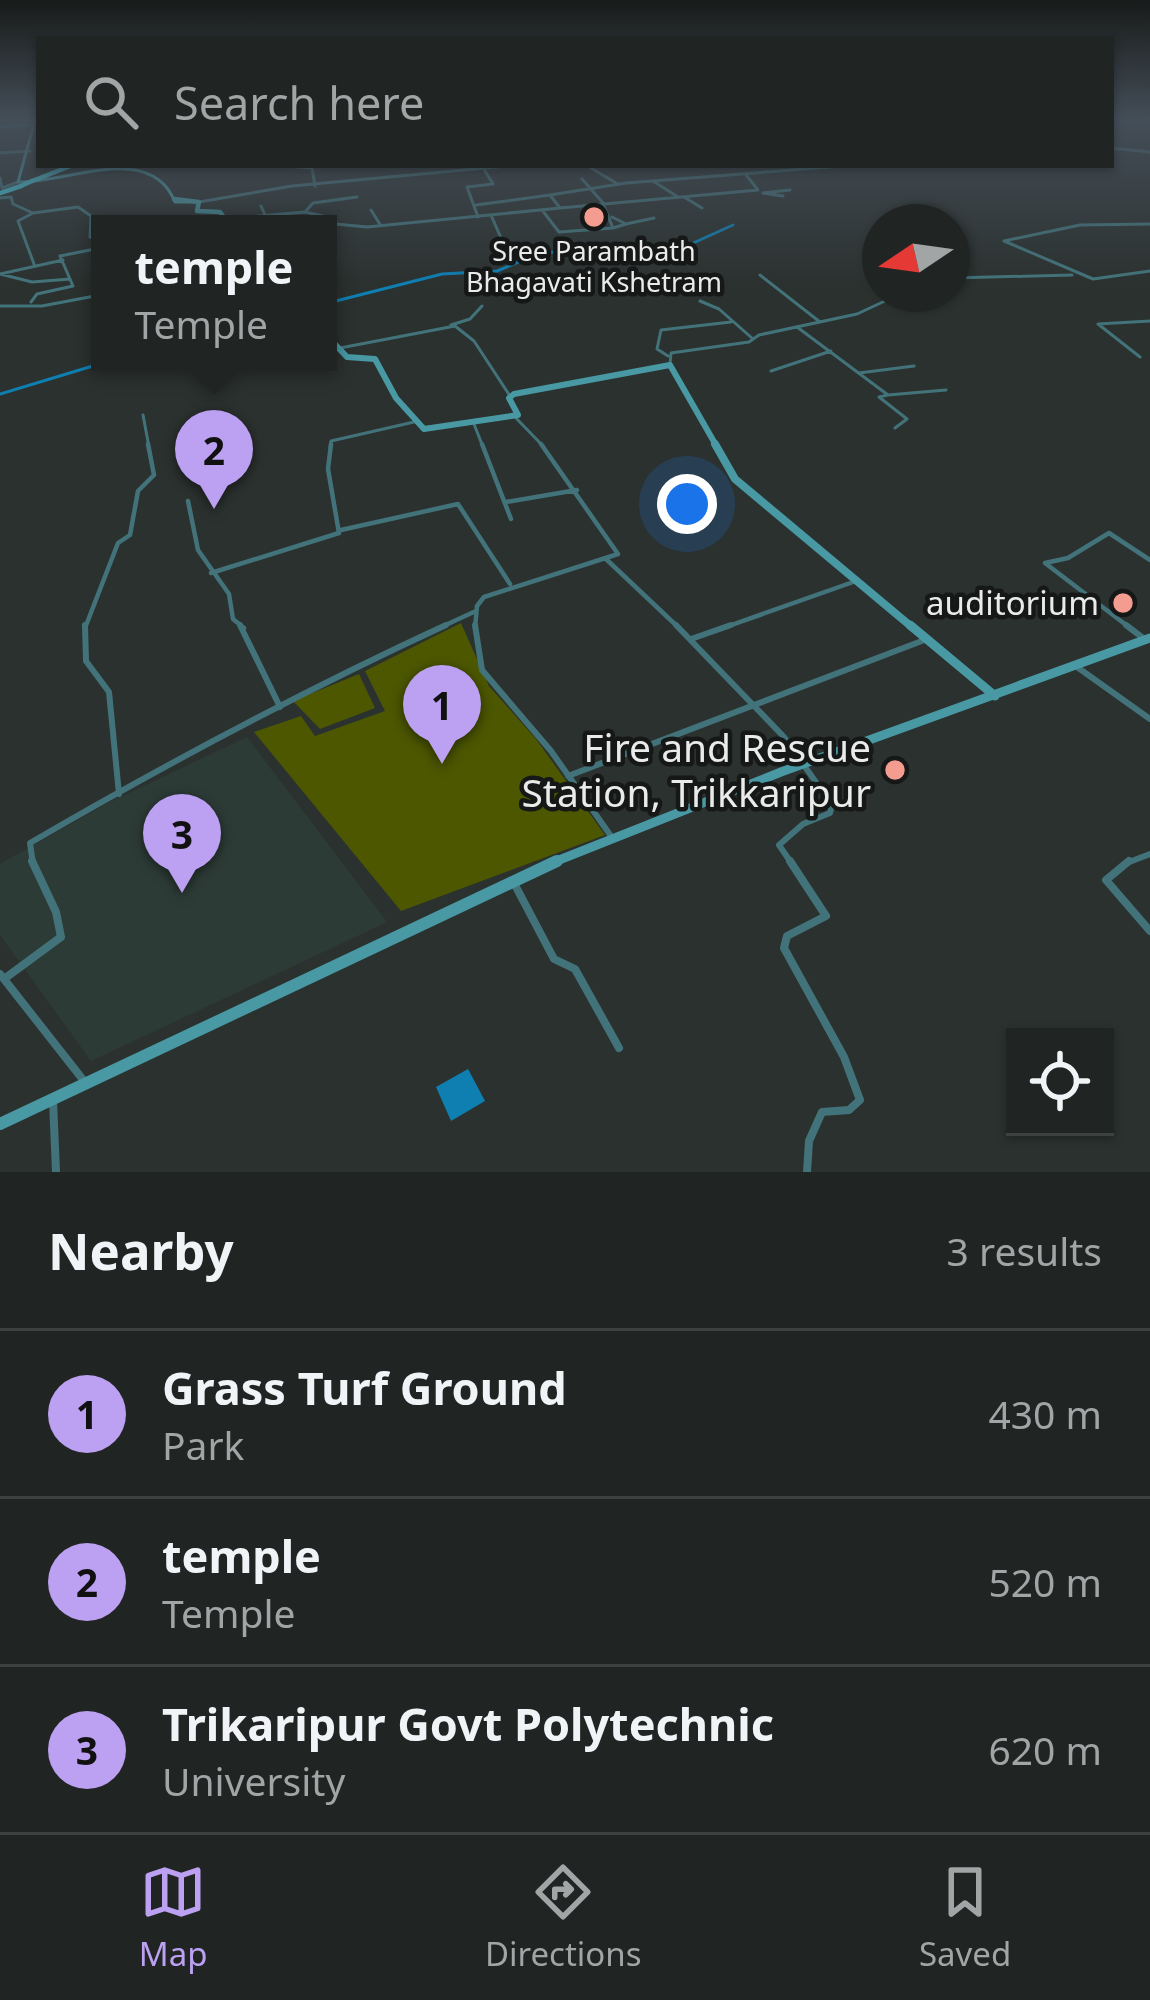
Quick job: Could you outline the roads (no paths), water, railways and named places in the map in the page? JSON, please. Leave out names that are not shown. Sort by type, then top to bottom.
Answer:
[{"type":"highway","points":[[0,194],[47,175]]},
{"type":"street","points":[[24,183],[26,175]]},
{"type":"street","points":[[0,178],[1,188],[78,175]]},
{"type":"street","points":[[154,175],[162,178],[176,202],[443,175]]},
{"type":"street","points":[[313,175],[315,186]]},
{"type":"street","points":[[478,217],[467,188],[493,184],[487,175]]},
{"type":"street","points":[[602,175],[620,185]]},
{"type":"street","points":[[746,175],[761,192],[782,196]]},
{"type":"street","points":[[476,205],[652,180],[749,175]]},
{"type":"street","points":[[676,178],[688,185]]},
{"type":"street","points":[[582,179],[603,204],[613,228]]},
{"type":"street","points":[[652,180],[702,208]]},
{"type":"street","points":[[337,225],[381,226],[790,190]]},
{"type":"street","points":[[0,194],[33,212]]},
{"type":"street","points":[[550,195],[560,208]]},
{"type":"street","points":[[305,212],[314,203],[357,197]]},
{"type":"street","points":[[199,202],[197,211],[222,215]]},
{"type":"street","points":[[261,206],[262,215]]},
{"type":"street","points":[[34,264],[18,221],[33,212],[78,207],[91,217]]},
{"type":"street","points":[[542,210],[559,232],[613,228],[654,218]]},
{"type":"street","points":[[371,211],[381,226]]},
{"type":"street","points":[[287,215],[312,215]]},
{"type":"street","points":[[491,215],[501,238]]},
{"type":"street","points":[[611,217],[626,224]]},
{"type":"street","points":[[1150,224],[1080,225],[1004,241],[1095,279],[1150,271]]},
{"type":"street","points":[[31,302],[37,294],[72,287],[60,256],[91,250]]},
{"type":"street","points":[[1,276],[63,260]]},
{"type":"street","points":[[760,274],[820,322]]},
{"type":"street","points":[[970,277],[1078,274]]},
{"type":"street","points":[[1,276],[38,282],[70,279]]},
{"type":"street","points":[[0,306],[31,302],[42,306],[91,297]]},
{"type":"street","points":[[700,301],[753,339]]},
{"type":"street","points":[[340,348],[451,325],[470,319],[482,306]]},
{"type":"street","points":[[510,396],[862,311]]},
{"type":"street","points":[[1140,357],[1098,324],[1150,321]]},
{"type":"street","points":[[731,322],[661,330],[657,349],[669,360],[735,479],[995,696]]},
{"type":"street","points":[[337,345],[347,357],[375,359],[414,422],[424,429],[514,416],[518,410],[474,340],[451,325]]},
{"type":"street","points":[[797,327],[888,395]]},
{"type":"street","points":[[771,371],[831,351]]},
{"type":"street","points":[[859,373],[914,366]]},
{"type":"street","points":[[895,428],[908,419],[880,397],[946,390]]},
{"type":"street","points":[[119,794],[109,692],[86,661],[83,637],[88,611],[107,579],[118,543],[130,535],[138,491],[154,475],[143,415]]},
{"type":"street","points":[[514,416],[578,489],[617,551],[606,559],[484,597],[476,610],[474,641],[482,670],[613,839]]},
{"type":"street","points":[[340,530],[330,486],[331,441],[414,422]]},
{"type":"street","points":[[474,424],[511,519]]},
{"type":"street","points":[[506,502],[578,489]]},
{"type":"street","points":[[188,501],[194,541],[229,594],[233,619],[246,630],[280,707]]},
{"type":"street","points":[[211,573],[340,530],[458,504],[511,585]]},
{"type":"street","points":[[1148,639],[1045,563],[1068,558],[1109,533],[1150,560]]},
{"type":"street","points":[[606,559],[691,639],[806,764],[833,809],[779,844],[826,916],[787,937],[784,948],[844,1057],[860,1100],[849,1110],[822,1112],[804,1159],[807,1172]]},
{"type":"street","points":[[691,639],[856,581]]},
{"type":"street","points":[[84,1081],[2,977],[61,937],[57,912],[29,856],[30,842],[280,707],[476,610]]},
{"type":"street","points":[[0,1124],[512,880],[806,764],[1148,639]]},
{"type":"street","points":[[568,776],[927,640]]},
{"type":"street","points":[[1077,667],[1150,719]]},
{"type":"street","points":[[1150,854],[1127,862],[1106,880],[1150,932]]},
{"type":"street","points":[[512,880],[554,959],[575,969],[619,1048]]},
{"type":"street","points":[[52,1096],[56,1172]]},
{"type":"water","points":[[468,1069],[485,1101],[451,1121],[436,1087]]},
{"type":"waterway","points":[[337,301],[442,274],[497,271],[540,253],[691,244],[733,225]]},
{"type":"waterway","points":[[0,394],[91,367]]},
{"type":"place","name":"Sree Parambath Bhagavati Kshetram","points":[[594,217]]},
{"type":"place","name":"temple","points":[[214,509]]},
{"type":"place","name":"auditorium","points":[[1123,603]]},
{"type":"place","name":"Grass Turf Ground","points":[[442,764]]},
{"type":"place","name":"Fire and Rescue Station, Trikkaripur","points":[[895,770]]},
{"type":"place","name":"Trikaripur Govt Polytechnic","points":[[182,893]]}]
